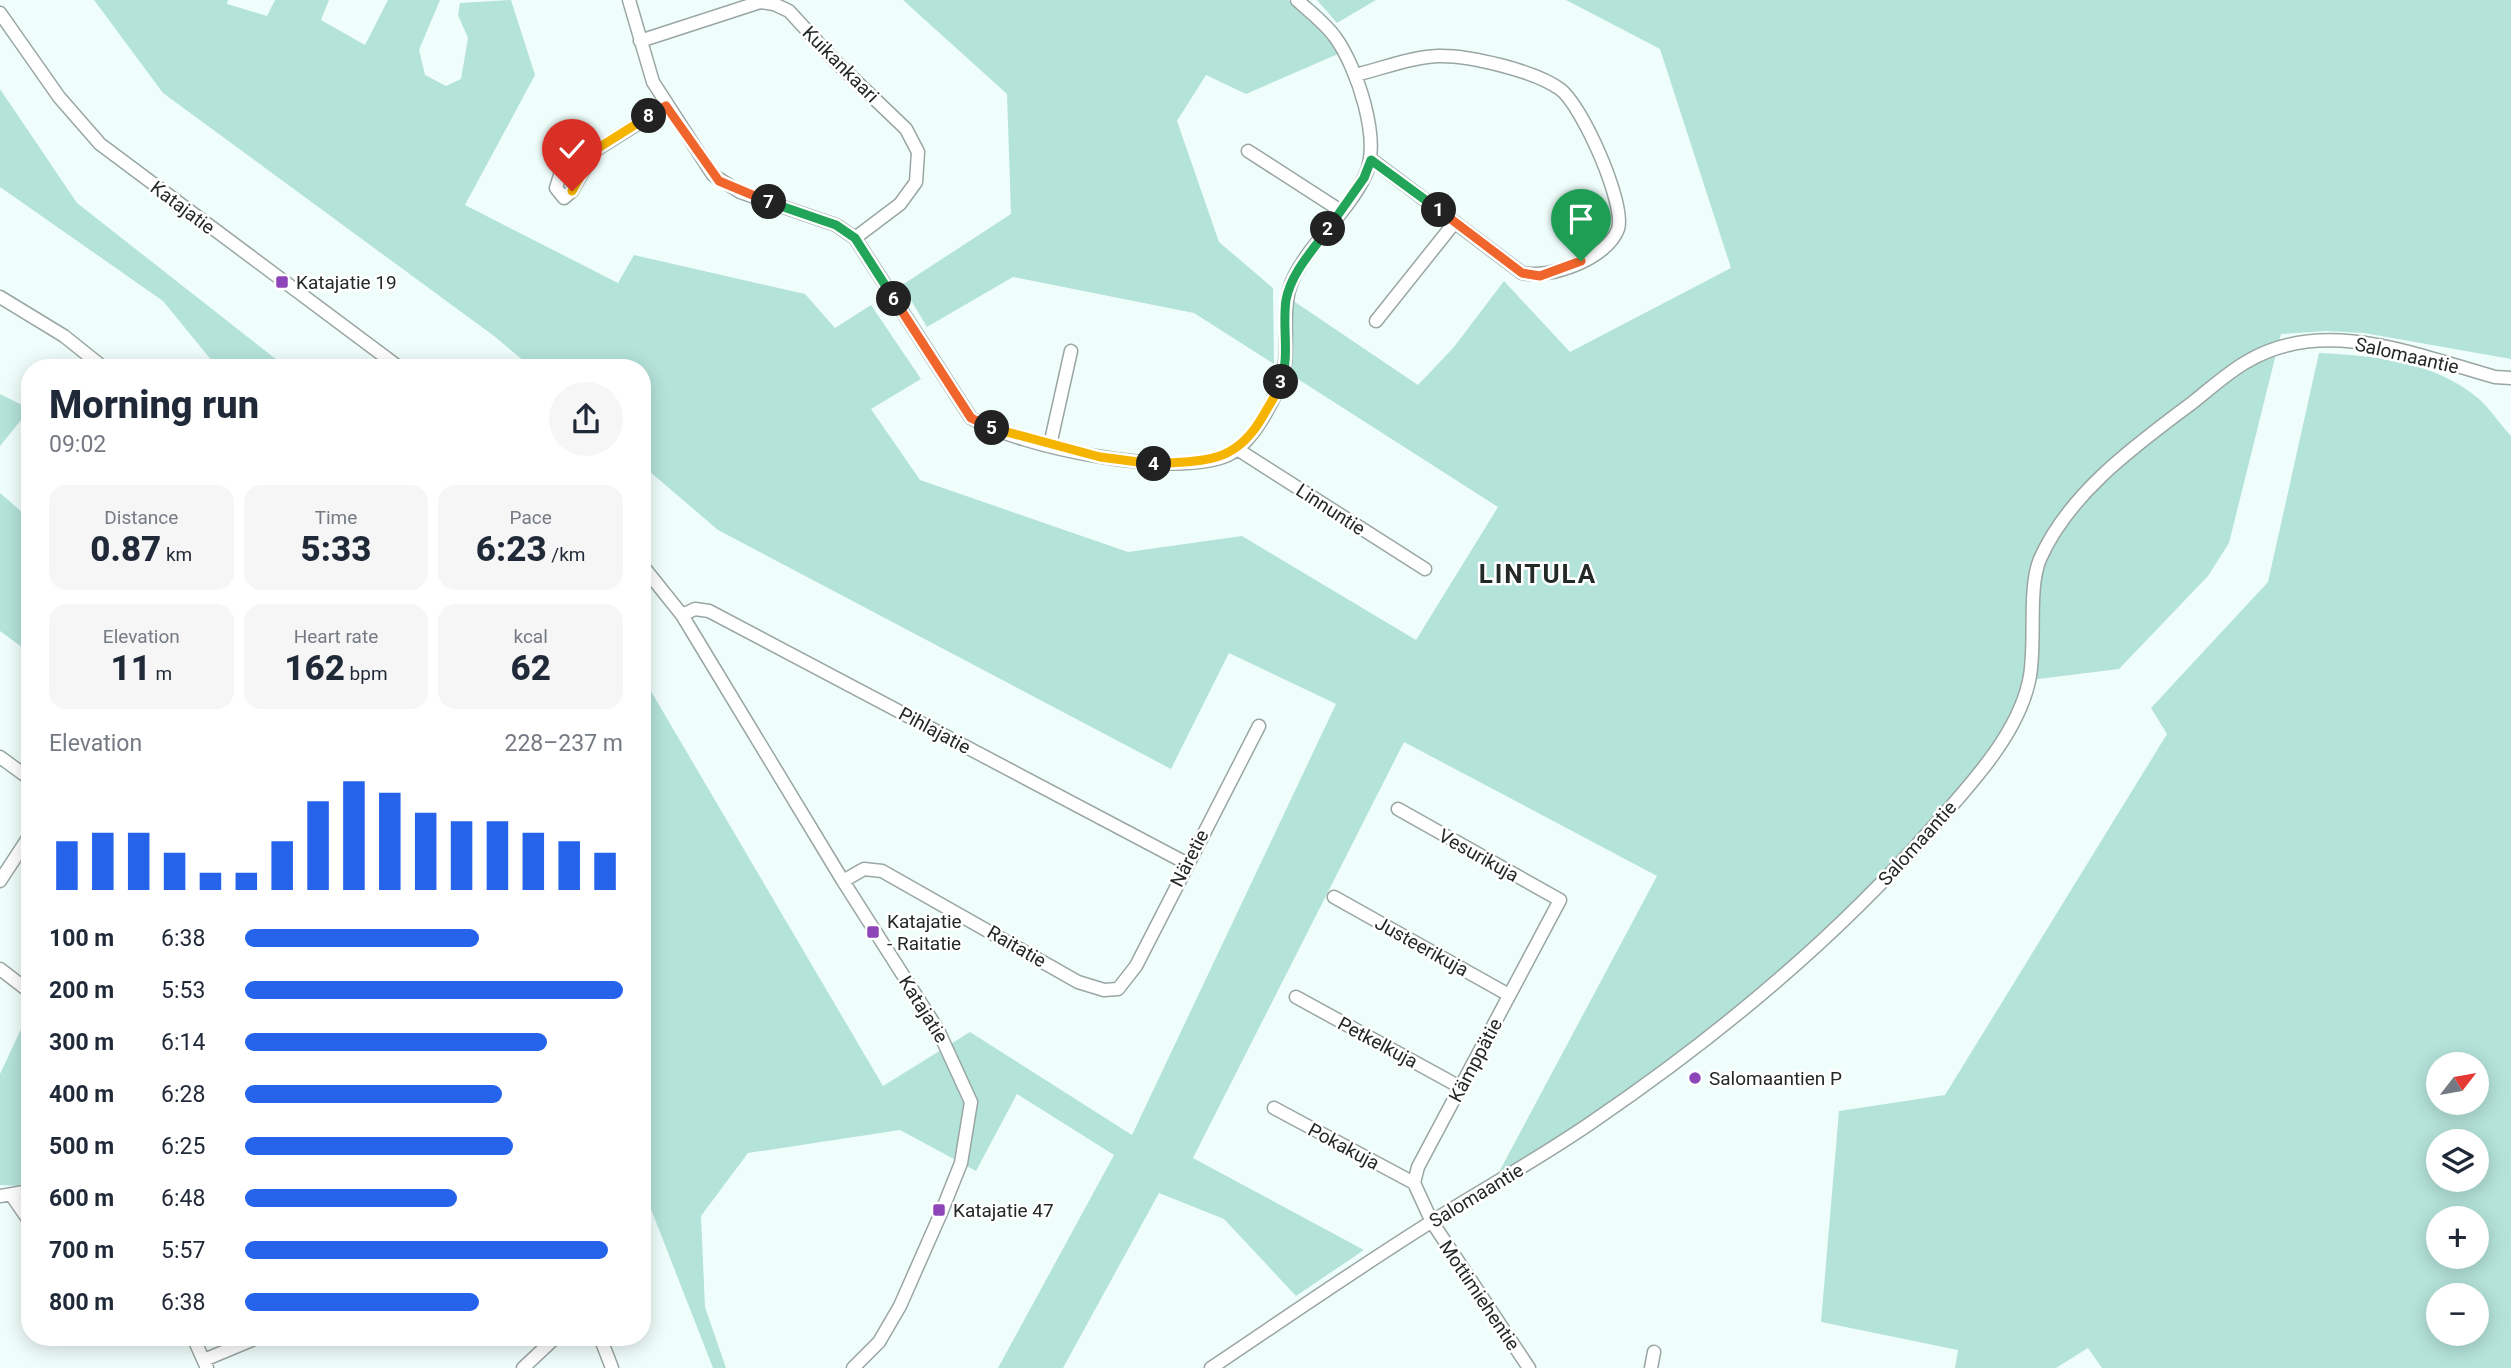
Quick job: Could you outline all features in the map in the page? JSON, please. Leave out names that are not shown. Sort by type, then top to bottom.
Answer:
[{"type":"street","points":[[629,0],[653,82],[666,106],[719,181],[740,192],[836,225],[855,238],[971,418],[983,426],[1050,445],[1142,465],[1212,460],[1237,449],[1256,429],[1279,388],[1286,366],[1287,298],[1295,275],[1364,178],[1371,160],[1372,143],[1355,75],[1333,34],[1297,0]]},
{"type":"street","name":"Kuikankaari","points":[[640,41],[760,2],[774,4],[789,11],[835,61],[906,129],[918,152],[916,182],[900,204],[855,238]]},
{"type":"street","name":"Katajatie","points":[[0,13],[59,97],[100,144],[388,359]]},
{"type":"street","points":[[1355,75],[1435,56],[1464,57],[1543,80],[1562,90],[1577,108],[1599,156],[1620,214],[1617,230],[1605,247],[1581,261],[1540,276],[1522,273],[1371,160]]},
{"type":"street","points":[[595,150],[666,106]]},
{"type":"street","points":[[1248,151],[1341,211]]},
{"type":"street","points":[[1376,321],[1455,222]]},
{"type":"street","points":[[0,297],[64,336],[93,359]]},
{"type":"street","name":"Salomaantie","points":[[1211,1368],[1432,1222],[1490,1189],[1597,1119],[1749,1007],[1873,891],[1933,827],[1998,747],[2021,707],[2030,680],[2038,564],[2057,529],[2115,463],[2243,363],[2267,350],[2297,342],[2344,340],[2384,345],[2495,377],[2511,378]]},
{"type":"street","points":[[1050,445],[1071,351]]},
{"type":"street","name":"Linnuntie","points":[[1237,449],[1425,569]]},
{"type":"street","name":"Katajatie","points":[[651,576],[682,615],[843,881],[938,1030],[971,1102],[961,1163],[936,1225],[889,1324],[878,1342],[853,1368]]},
{"type":"street","name":"Pihlajatie","points":[[682,615],[695,609],[709,611],[1186,863]]},
{"type":"street","name":"Näretie","points":[[1118,989],[1136,965],[1186,863],[1259,726]]},
{"type":"street","points":[[0,757],[21,772]]},
{"type":"street","name":"Vesurikuja","points":[[1398,809],[1560,900]]},
{"type":"street","points":[[0,881],[21,849]]},
{"type":"street","name":"Raitatie","points":[[843,881],[864,869],[882,871],[1078,982],[1104,990],[1118,989]]},
{"type":"street","name":"Justeerikuja","points":[[1334,897],[1509,995]]},
{"type":"street","name":"Kämppätie","points":[[1414,1183],[1418,1167],[1560,900]]},
{"type":"street","points":[[0,969],[21,985]]},
{"type":"street","name":"Petkelkuja","points":[[1296,997],[1460,1087]]},
{"type":"street","name":"Pokakuja","points":[[1274,1108],[1414,1183]]},
{"type":"street","points":[[1414,1183],[1432,1222]]},
{"type":"street","points":[[6,1196],[21,1212]]},
{"type":"street","name":"Mottimiehentie","points":[[1432,1222],[1529,1368]]},
{"type":"street","points":[[197,1346],[206,1364],[241,1346]]},
{"type":"street","points":[[523,1368],[546,1346]]},
{"type":"street","points":[[603,1346],[612,1368]]},
{"type":"street","points":[[1651,1368],[1654,1352]]},
{"type":"green space","points":[[94,0],[228,0],[227,4],[267,16],[275,0],[329,0],[321,20],[365,45],[388,0],[440,0],[419,50],[425,75],[446,86],[461,79],[468,38],[458,15],[460,3],[511,0],[535,75],[465,205],[618,283],[634,255],[805,294],[835,328],[871,305],[921,379],[871,409],[920,480],[1128,552],[1242,536],[1416,640],[1498,507],[1290,374],[1292,300],[1418,385],[1454,347],[1504,281],[1570,352],[1731,268],[1660,49],[1566,0],[2511,0],[2511,359],[2364,333],[2326,331],[2281,334],[2229,543],[2208,576],[2119,669],[2030,680],[1998,747],[1933,827],[1749,1007],[1490,1189],[1657,876],[1404,742],[1193,1158],[1364,1250],[1296,1296],[1224,1219],[1159,1193],[1063,1368],[998,1368],[1114,1155],[1017,1094],[976,1171],[900,1130],[748,1153],[701,1216],[705,1307],[726,1368],[713,1368],[651,1209],[651,691],[883,1086],[970,1032],[1132,1135],[1336,704],[1229,653],[1171,769],[718,530],[651,473],[651,359],[521,359],[494,336],[163,93]]},
{"type":"green space","points":[[903,0],[1288,0],[1325,31],[1338,54],[1246,94],[1206,75],[1177,121],[1219,242],[1273,288],[1274,364],[1194,313],[1013,277],[927,327],[902,285],[1011,214],[1007,94]]},
{"type":"green space","points":[[1317,0],[1376,0],[1337,23]]},
{"type":"green space","points":[[0,89],[77,203],[276,359],[210,359],[163,301],[0,187]]},
{"type":"green space","points":[[2319,353],[2382,359],[2443,376],[2479,399],[2511,436],[2511,1368],[2102,1368],[2088,1348],[2056,1368],[1955,1368],[1958,1350],[1821,1322],[1839,1111],[1945,1095],[2167,734],[2151,708],[2268,582]]},
{"type":"green space","points":[[0,394],[21,404],[21,420],[0,446]]},
{"type":"green space","points":[[0,493],[21,511],[21,646],[0,631]]},
{"type":"green space","points":[[21,1029],[20,1186],[0,1185],[0,1074]]},
{"type":"place","name":"Katajatie 19","points":[[282,282]]},
{"type":"place","name":"Katajatie - Raitatie","points":[[873,932]]},
{"type":"place","name":"Salomaantien P","points":[[1695,1078]]},
{"type":"place","name":"Katajatie 47","points":[[939,1210]]},
{"type":"district","name":"LINTULA","points":[[1538,574]]},
{"type":"route","points":[[572,191],[595,150],[666,106],[719,181],[740,192],[836,225],[855,238],[971,418],[983,426],[1050,445],[1142,465],[1212,460],[1227,456],[1256,429],[1279,388],[1286,366],[1287,298],[1295,275],[1364,178],[1371,160],[1382,165],[1522,273],[1540,276],[1581,261]]}]
